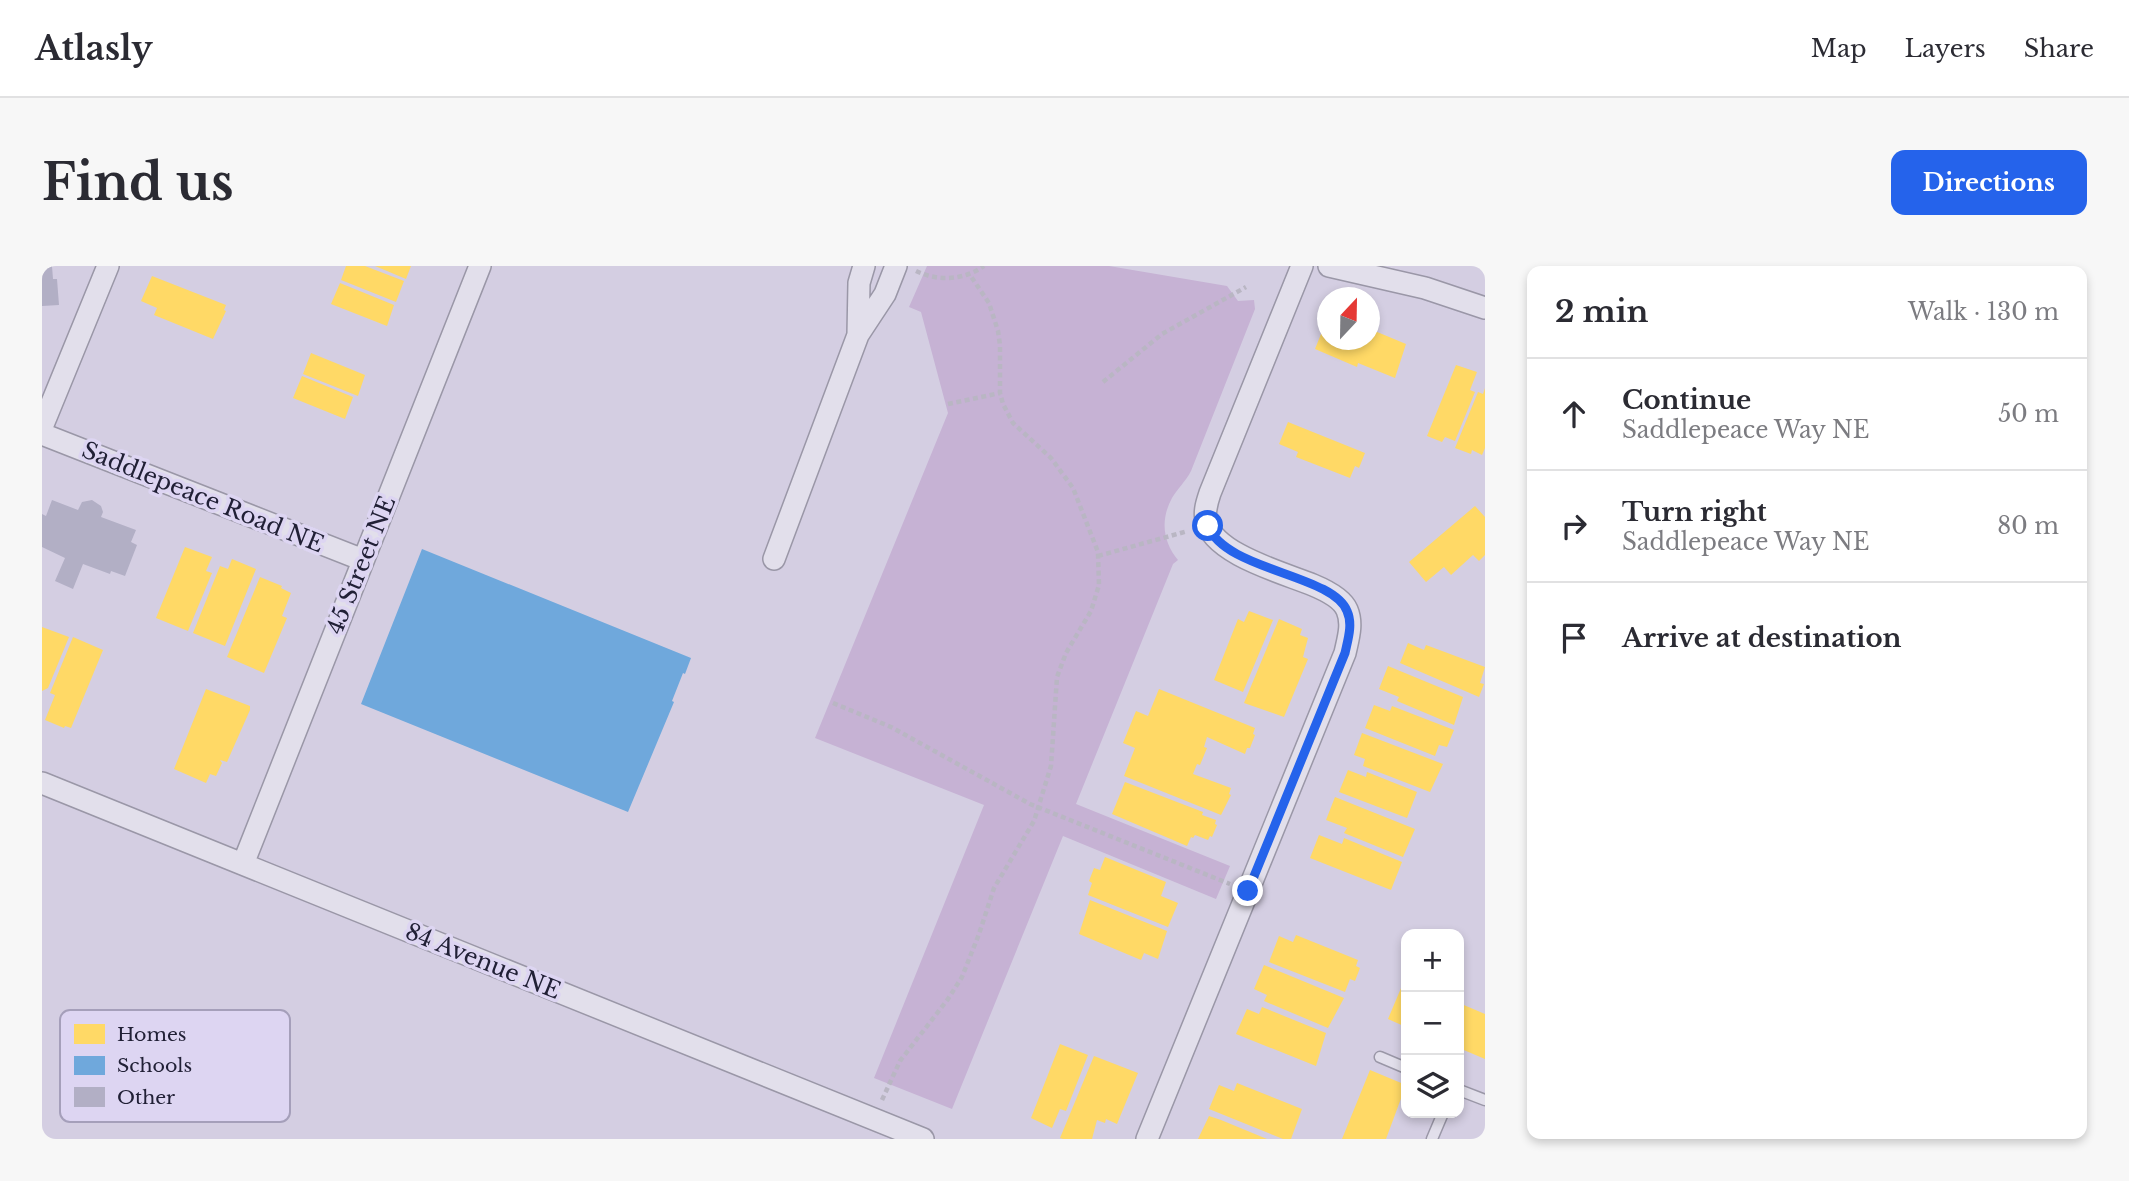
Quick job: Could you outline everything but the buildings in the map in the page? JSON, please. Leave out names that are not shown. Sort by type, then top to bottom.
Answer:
[{"type":"street","points":[[42,427],[108,266]]},
{"type":"street","name":"45 Street NE","points":[[243,864],[480,266]]},
{"type":"street","points":[[858,335],[859,283],[864,266]]},
{"type":"street","points":[[774,559],[858,335],[885,294],[896,266]]},
{"type":"street","points":[[1147,1139],[1345,653],[1350,623],[1347,609],[1338,598],[1224,546],[1208,526],[1206,507],[1210,493],[1302,266]]},
{"type":"street","points":[[1329,266],[1424,288],[1485,308]]},
{"type":"street","name":"Saddlepeace Road NE","points":[[42,434],[363,561]]},
{"type":"street","name":"84 Avenue NE","points":[[42,783],[923,1139]]},
{"type":"lane","points":[[1380,1057],[1401,1066]]},
{"type":"lane","points":[[1464,1092],[1485,1100]]},
{"type":"lane","points":[[1432,1139],[1441,1118]]},
{"type":"path","points":[[918,272],[939,278],[970,275],[985,266]]},
{"type":"path","points":[[874,1119],[900,1061],[962,977],[994,888],[1040,808],[1054,750],[1054,690],[1057,677],[1066,653],[1096,598],[1099,585],[1098,555],[1082,509],[1066,476],[1051,458],[1013,423],[1000,393],[998,331],[989,303],[970,275]]},
{"type":"path","points":[[1103,382],[1163,334],[1246,287]]},
{"type":"path","points":[[948,404],[1000,393]]},
{"type":"path","points":[[1066,476],[1070,470]]},
{"type":"path","points":[[1098,555],[1208,526]]},
{"type":"path","points":[[833,703],[891,727],[1002,790],[1040,808],[1248,891]]},
{"type":"shaded area","points":[[927,266],[1109,266],[1227,286],[1238,301],[1254,300],[1255,309],[1191,471],[1168,506],[1166,538],[1178,560],[1173,564],[1076,804],[1230,866],[1216,899],[1063,836],[952,1109],[874,1078],[984,805],[815,738],[948,413],[921,312],[909,307]]},
{"type":"route","points":[[1208,526],[1224,546],[1338,598],[1347,609],[1350,623],[1345,653],[1248,891]]}]
